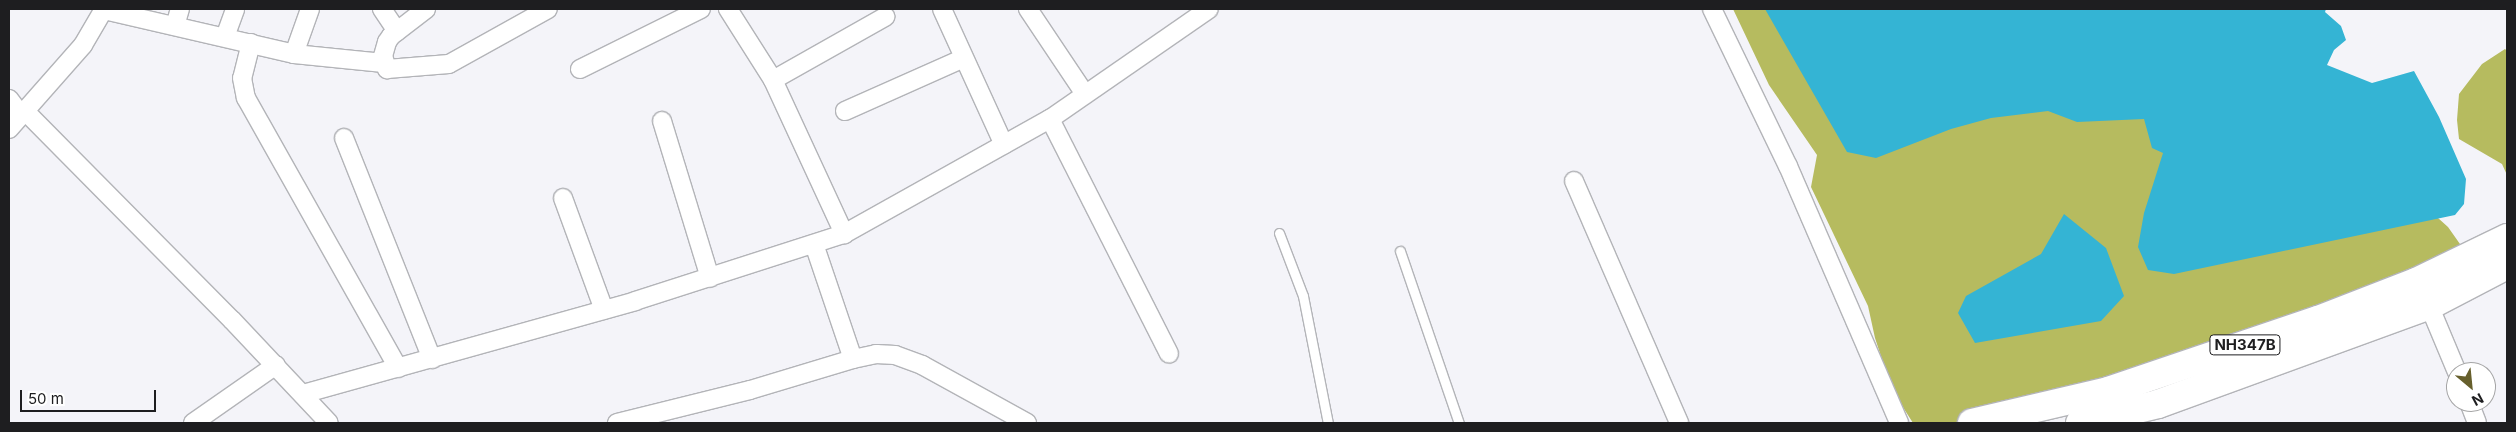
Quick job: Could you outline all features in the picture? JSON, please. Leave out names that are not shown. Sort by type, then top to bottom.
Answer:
[{"type":"highway","name":"NH347B","points":[[2423,294],[2507,238]]},
{"type":"highway","name":"NH347B","points":[[2080,423],[2423,294],[2507,265]]},
{"type":"highway","name":"NH347B","points":[[1972,423],[2108,391],[2143,398]]},
{"type":"street","points":[[175,26],[180,9]]},
{"type":"street","points":[[225,37],[235,9]]},
{"type":"street","points":[[294,54],[310,9]]},
{"type":"street","points":[[382,9],[396,31]]},
{"type":"street","points":[[384,63],[386,42],[396,31],[426,9]]},
{"type":"street","points":[[9,128],[24,114],[82,45],[104,10],[294,54],[384,63],[391,71],[449,64],[548,9]]},
{"type":"street","points":[[580,69],[701,9]]},
{"type":"street","points":[[728,9],[774,80],[844,234]]},
{"type":"street","points":[[942,9],[1004,145]]},
{"type":"street","points":[[1028,9],[1085,94]]},
{"type":"street","points":[[303,394],[604,310],[844,234],[1050,119],[1209,9]]},
{"type":"street","points":[[1712,9],[1788,166],[1899,423]]},
{"type":"street","points":[[774,80],[885,17]]},
{"type":"street","points":[[250,44],[242,78],[246,98],[398,368]]},
{"type":"street","points":[[845,111],[964,58]]},
{"type":"street","points":[[9,100],[276,365],[329,423]]},
{"type":"street","points":[[1050,119],[1169,354]]},
{"type":"street","points":[[662,121],[710,278]]},
{"type":"street","points":[[344,138],[432,359]]},
{"type":"street","points":[[1574,182],[1679,423]]},
{"type":"street","points":[[563,198],[604,310]]},
{"type":"street","points":[[814,244],[853,358]]},
{"type":"street","points":[[2423,294],[2453,362]]},
{"type":"street","points":[[617,423],[750,390],[853,358],[876,354],[895,355],[922,365],[1027,423]]},
{"type":"street","points":[[193,423],[276,365]]},
{"type":"lane","points":[[1280,233],[1302,296],[1328,423]]},
{"type":"lane","points":[[1400,251],[1459,423]]},
{"type":"green space","points":[[1733,9],[1786,9],[1919,105],[2147,105],[2428,209],[2448,227],[2467,254],[2431,273],[1961,423],[1913,423],[1892,390],[1875,338],[1868,306],[1811,187],[1817,155],[1769,85]]},
{"type":"green space","points":[[2505,49],[2507,51],[2507,175],[2502,164],[2459,139],[2457,120],[2459,94],[2482,64]]},
{"type":"water","points":[[1765,9],[2326,9],[2325,12],[2341,26],[2346,40],[2334,50],[2327,65],[2372,83],[2414,71],[2439,117],[2466,179],[2464,204],[2455,215],[2174,274],[2148,270],[2138,247],[2144,213],[2163,153],[2152,148],[2144,119],[2077,122],[2048,111],[1991,118],[1951,129],[1876,158],[1847,152]]},
{"type":"water","points":[[2064,214],[2106,248],[2124,296],[2101,321],[1975,343],[1958,313],[1966,296],[2041,254]]}]
